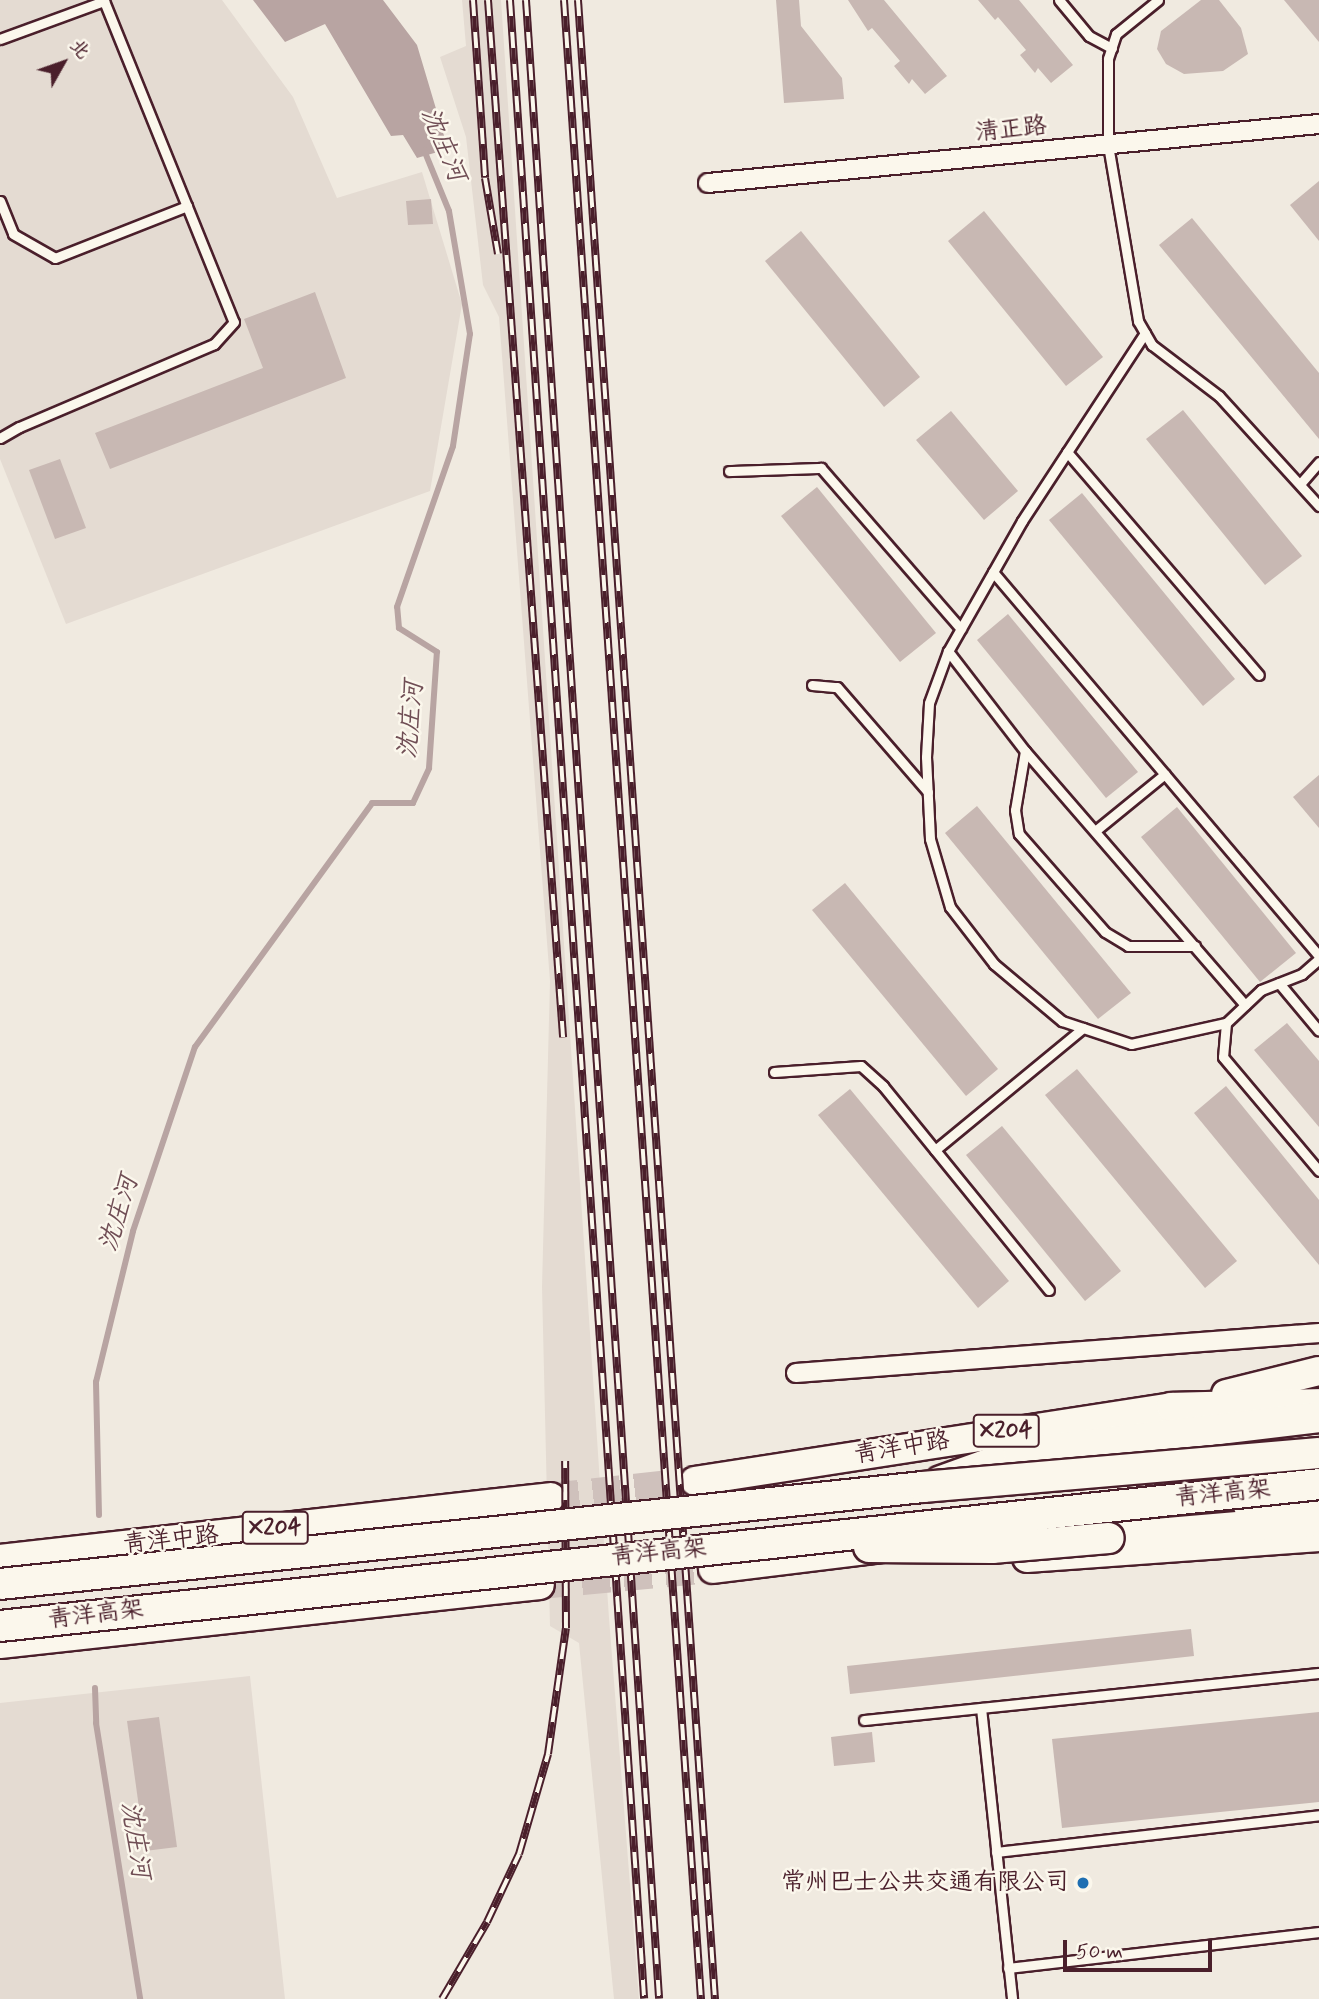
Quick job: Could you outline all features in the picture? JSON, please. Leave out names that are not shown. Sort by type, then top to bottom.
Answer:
[{"type":"highway","points":[[923,1487],[1019,1453],[1319,1417]]},
{"type":"highway","name":"青洋高架","points":[[0,1584],[923,1487],[1319,1453]]},
{"type":"highway","name":"青洋高架","points":[[0,1626],[714,1558],[1319,1484]]},
{"type":"highway","points":[[714,1558],[992,1548],[1319,1520]]},
{"type":"main road","points":[[1171,1407],[1319,1371]]},
{"type":"main road","name":"青洋中路","points":[[695,1481],[1171,1407],[1319,1403]]},
{"type":"main road","name":"青洋中路","points":[[0,1559],[551,1497]]},
{"type":"main road","points":[[714,1558],[1319,1499]]},
{"type":"main road","points":[[714,1558],[1066,1557],[1319,1537]]},
{"type":"main road","points":[[0,1644],[540,1585]]},
{"type":"street","name":"清正路","points":[[708,183],[1319,124]]},
{"type":"street","points":[[796,1373],[1319,1333]]},
{"type":"lane","points":[[1059,0],[1089,36],[1112,48]]},
{"type":"lane","points":[[1158,0],[1116,34],[1108,58],[1108,145],[1138,321],[1152,345],[1219,396],[1319,506]]},
{"type":"lane","points":[[0,39],[104,1],[233,322],[214,344],[19,427],[0,438]]},
{"type":"lane","points":[[0,201],[13,234],[55,258],[187,206]]},
{"type":"lane","points":[[993,572],[1319,958],[1302,974],[1261,990],[1226,1023],[1131,1044],[1062,1021],[994,964],[950,907],[930,839],[929,704],[948,651],[993,572],[1067,452],[1145,333]]},
{"type":"lane","points":[[1067,452],[1259,676]]},
{"type":"lane","points":[[1300,484],[1319,463]]},
{"type":"lane","points":[[729,471],[821,468],[961,629]]},
{"type":"lane","points":[[948,651],[1025,751],[1245,1005]]},
{"type":"lane","points":[[812,685],[837,687],[928,792]]},
{"type":"lane","points":[[1025,751],[1015,810],[1019,834],[1105,932],[1128,946],[1195,946]]},
{"type":"lane","points":[[1095,831],[1164,774]]},
{"type":"lane","points":[[1279,983],[1319,1031]]},
{"type":"lane","points":[[1226,1023],[1223,1057],[1319,1171]]},
{"type":"lane","points":[[935,1150],[1083,1028]]},
{"type":"lane","points":[[774,1072],[861,1066],[883,1087],[1049,1290]]},
{"type":"lane","points":[[864,1720],[1319,1673]]},
{"type":"lane","points":[[981,1708],[1012,1999]]},
{"type":"lane","points":[[996,1852],[1319,1815]]},
{"type":"lane","points":[[1009,1968],[1319,1932]]},
{"type":"shaded area","points":[[0,0],[222,0],[293,97],[337,198],[422,172],[462,304],[430,491],[66,624],[0,459]]},
{"type":"shaded area","points":[[462,0],[501,0],[609,1618],[639,1999],[614,1999],[579,1643],[550,1626],[542,1287],[550,981],[499,317],[483,285],[466,137],[440,57],[466,46]]},
{"type":"shaded area","points":[[250,1676],[285,1999],[0,1999],[0,1703]]},
{"type":"water","points":[[253,0],[383,0],[417,45],[448,149],[417,158],[403,135],[391,136],[325,24],[285,42]]},
{"type":"building","points":[[776,0],[799,0],[801,26],[842,78],[844,99],[784,103]]},
{"type":"building","points":[[848,0],[884,0],[947,76],[925,94],[912,79],[909,84],[894,66],[900,61],[872,28],[868,31]]},
{"type":"building","points":[[978,0],[1019,0],[1073,65],[1051,83],[1038,68],[1035,73],[1020,55],[1026,50],[998,17],[995,20]]},
{"type":"building","points":[[1201,0],[1219,0],[1241,28],[1248,54],[1223,71],[1184,74],[1166,64],[1157,49],[1161,31]]},
{"type":"building","points":[[1284,0],[1319,0],[1319,42]]},
{"type":"building","points":[[1319,181],[1319,241],[1290,205]]},
{"type":"building","points":[[431,199],[433,224],[408,225],[406,201]]},
{"type":"building","points":[[984,211],[1103,357],[1066,386],[948,241]]},
{"type":"building","points":[[1192,218],[1319,373],[1319,439],[1159,245]]},
{"type":"building","points":[[801,231],[920,377],[884,407],[765,261]]},
{"type":"building","points":[[315,292],[346,378],[110,469],[95,433],[263,368],[244,319]]},
{"type":"building","points":[[1183,410],[1302,556],[1265,585],[1146,439]]},
{"type":"building","points":[[951,411],[1018,491],[984,520],[916,440]]},
{"type":"building","points":[[60,459],[86,528],[55,539],[29,470]]},
{"type":"building","points":[[817,487],[936,633],[900,662],[781,516]]},
{"type":"building","points":[[1082,493],[1235,679],[1203,706],[1049,520]]},
{"type":"building","points":[[1008,614],[1138,772],[1106,798],[977,640]]},
{"type":"building","points":[[1319,775],[1319,828],[1293,797]]},
{"type":"building","points":[[977,806],[1131,993],[1098,1019],[945,833]]},
{"type":"building","points":[[1177,807],[1296,953],[1260,982],[1141,837]]},
{"type":"building","points":[[845,883],[998,1069],[966,1096],[812,910]]},
{"type":"building","points":[[1287,1023],[1319,1061],[1319,1127],[1254,1050]]},
{"type":"building","points":[[1077,1069],[1237,1261],[1205,1288],[1045,1095]]},
{"type":"building","points":[[1226,1086],[1319,1200],[1319,1265],[1194,1113]]},
{"type":"building","points":[[850,1089],[1009,1281],[978,1308],[818,1115]]},
{"type":"building","points":[[1002,1126],[1121,1271],[1085,1301],[966,1155]]},
{"type":"building","points":[[1191,1629],[1194,1656],[850,1694],[847,1666]]},
{"type":"building","points":[[1319,1712],[1319,1802],[1062,1828],[1052,1739]]},
{"type":"building","points":[[159,1717],[177,1847],[145,1851],[127,1721]]},
{"type":"building","points":[[872,1732],[875,1762],[834,1766],[831,1737]]},
{"type":"waterway","name":"沈庄河","points":[[99,1515],[96,1382],[133,1231],[195,1047],[372,803],[413,803],[429,768],[437,652],[399,628],[397,607],[453,446],[470,334],[449,211],[424,150]]},
{"type":"waterway","name":"沈庄河","points":[[95,1688],[96,1723],[140,1999]]},
{"type":"tunnel","points":[[551,1497],[695,1481]]},
{"type":"tunnel","points":[[540,1585],[713,1569]]},
{"type":"railway","points":[[473,0],[485,178],[498,254]]},
{"type":"railway","points":[[488,0],[563,1037]]},
{"type":"railway","points":[[510,0],[644,1999]]},
{"type":"railway","points":[[526,0],[659,1999]]},
{"type":"railway","points":[[564,0],[701,1999]]},
{"type":"railway","points":[[578,0],[715,1999]]},
{"type":"railway","points":[[442,1999],[487,1922],[519,1854],[548,1754],[566,1628],[565,1461]]},
{"type":"place","name":"常州巴士公共交通有限公司","points":[[1083,1883]]}]
